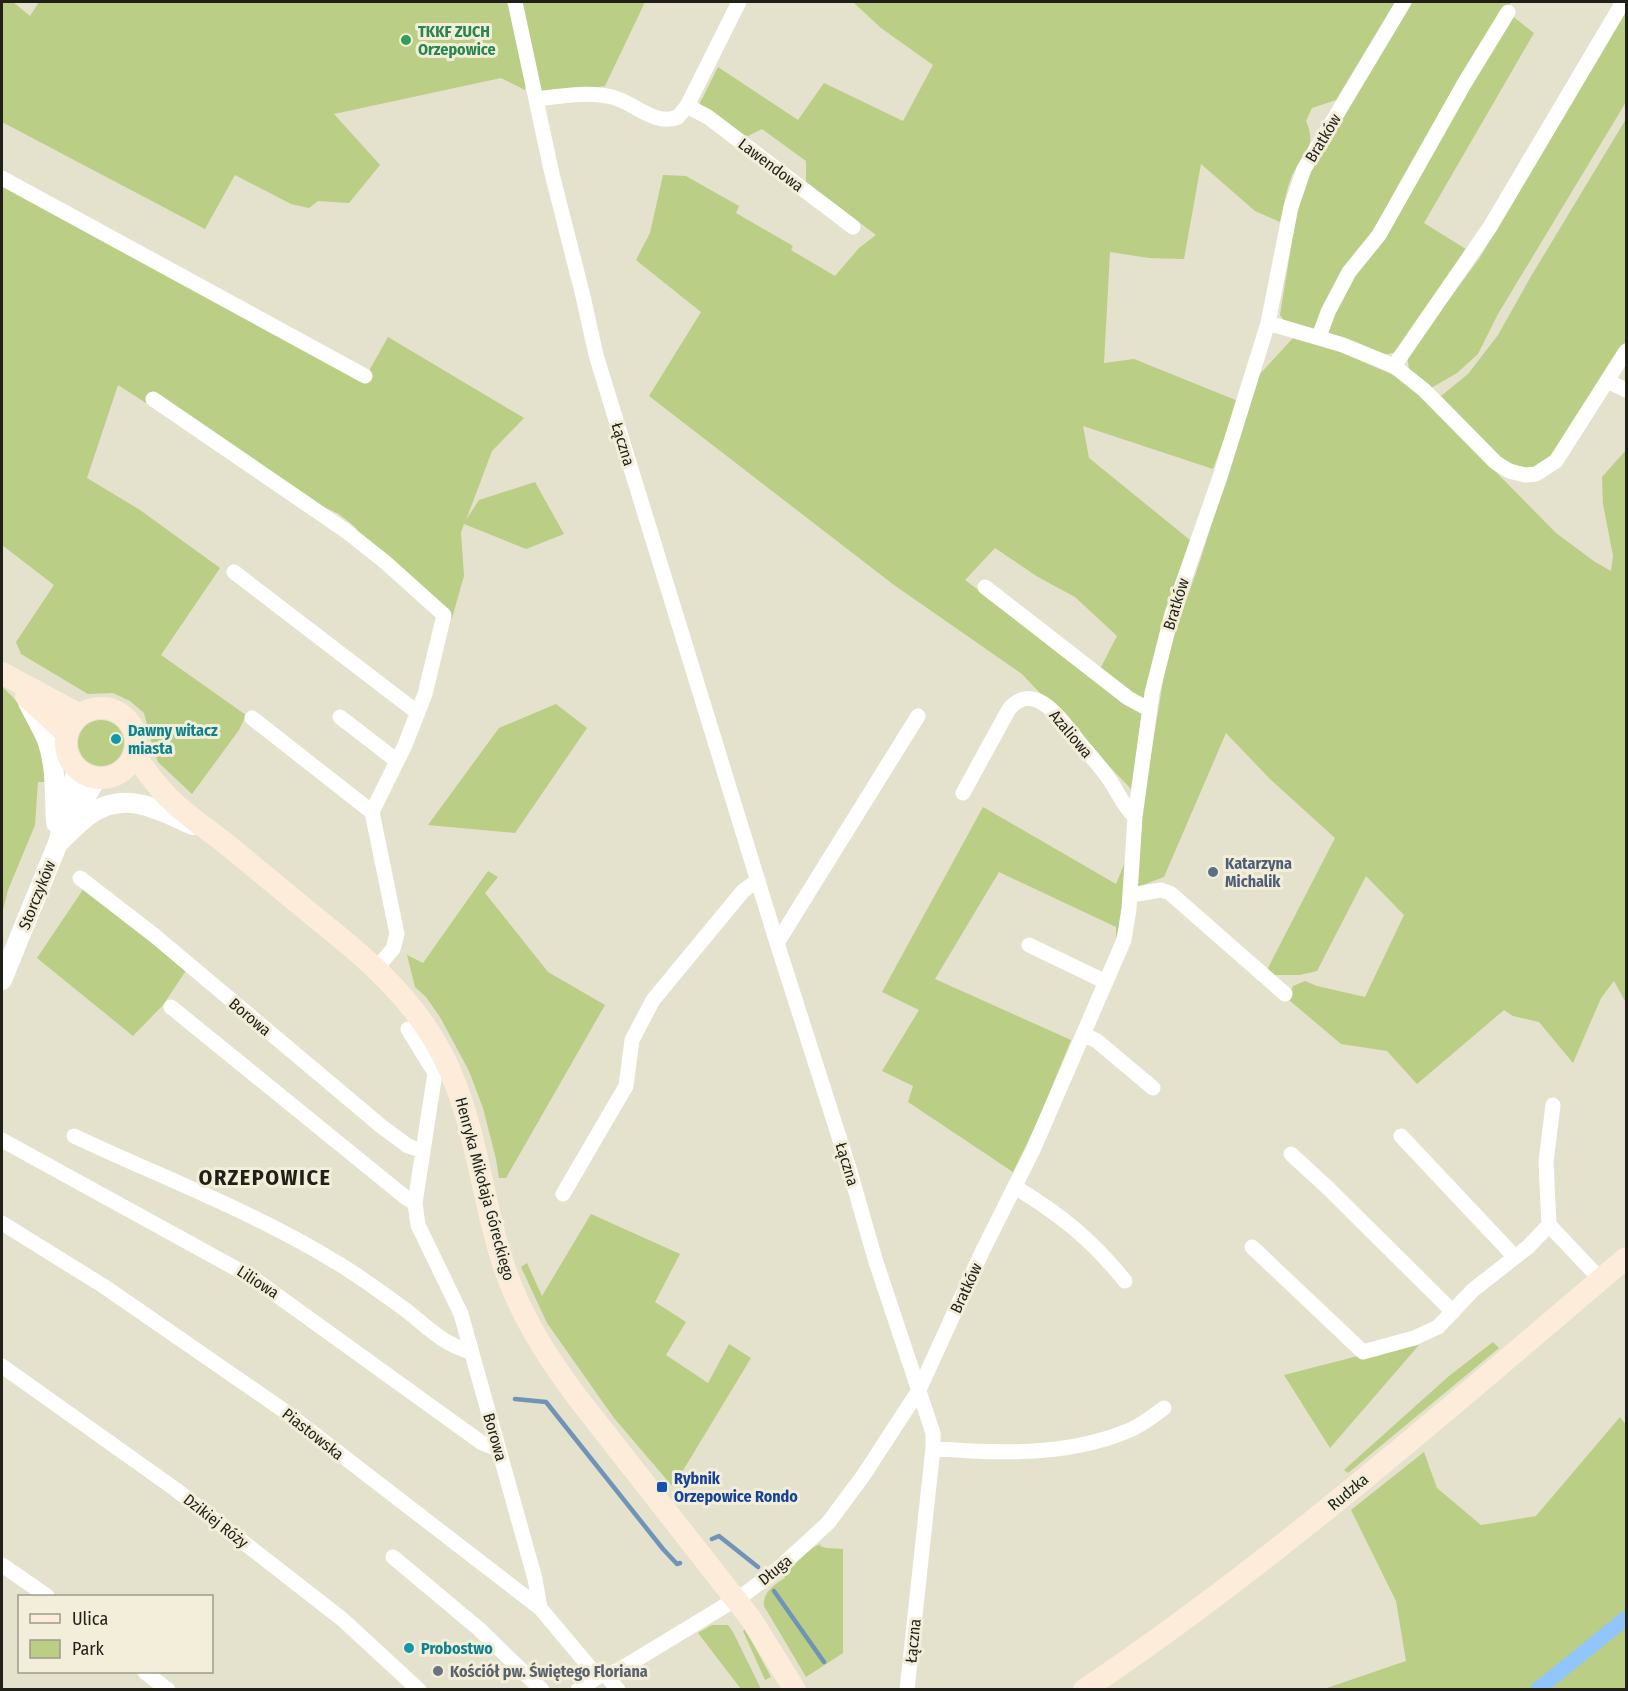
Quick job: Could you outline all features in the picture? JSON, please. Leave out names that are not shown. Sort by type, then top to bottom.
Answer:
[{"type":"main road","points":[[4,674],[67,734]]},
{"type":"main road","points":[[4,674],[80,715]]},
{"type":"main road","points":[[101,708],[120,714],[133,729],[136,742],[134,755],[126,767],[97,773],[67,752],[67,734],[72,723],[80,715],[88,710],[101,708]]},
{"type":"main road","name":"Henryka Mikołaja Góreckiego","points":[[134,755],[165,795],[376,969],[406,1001],[428,1030],[457,1086],[474,1140],[500,1254],[516,1299],[532,1331],[550,1361],[577,1397],[736,1599],[769,1646],[795,1689]]},
{"type":"main road","name":"Henryka Mikołaja Góreckiego","points":[[97,773],[165,795]]},
{"type":"main road","name":"Rudzka","points":[[1084,1689],[1192,1615],[1274,1552],[1626,1258]]},
{"type":"street","name":"Łączna","points":[[515,2],[552,174],[596,355],[777,943],[849,1168],[878,1269],[933,1433],[907,1689]]},
{"type":"street","points":[[537,99],[590,95],[612,97],[657,118],[667,120],[678,117],[687,106],[740,2]]},
{"type":"street","name":"Bratków","points":[[919,1390],[982,1252],[1015,1187],[1124,940],[1131,895],[1135,817],[1152,693],[1172,614],[1220,477],[1268,323],[1291,207],[1304,169],[1404,2]]},
{"type":"street","points":[[1394,366],[1490,226],[1623,2]]},
{"type":"street","points":[[1319,338],[1328,312],[1349,272],[1379,235],[1464,84],[1508,12]]},
{"type":"street","name":"Lawendowa","points":[[687,106],[708,117],[853,227]]},
{"type":"street","points":[[2,178],[365,376]]},
{"type":"street","points":[[1268,323],[1362,352],[1394,366],[1424,390],[1490,458],[1509,471],[1525,475],[1536,474],[1556,461],[1626,351]]},
{"type":"street","points":[[1607,381],[1623,391],[1626,390]]},
{"type":"street","points":[[153,399],[346,531],[385,562],[444,615],[425,694],[372,812],[397,934],[393,949],[376,969]]},
{"type":"street","points":[[234,572],[418,713]]},
{"type":"street","points":[[985,587],[1128,698],[1149,710]]},
{"type":"street","points":[[25,694],[51,753],[56,789],[58,843]]},
{"type":"street","name":"Azaliowa","points":[[963,793],[1009,709],[1019,699],[1029,698],[1042,702],[1059,717],[1109,778],[1127,810],[1135,817]]},
{"type":"street","points":[[777,943],[918,716]]},
{"type":"street","points":[[340,717],[396,761]]},
{"type":"street","points":[[252,718],[372,812]]},
{"type":"street","name":"Storczyków","points":[[2,980],[58,843],[97,773]]},
{"type":"street","points":[[58,843],[88,815],[102,808],[127,803],[152,806],[215,835]]},
{"type":"street","name":"Borowa","points":[[80,878],[155,936],[381,1126],[408,1146],[423,1151]]},
{"type":"street","points":[[563,1194],[626,1086],[632,1040],[653,1000],[743,891],[758,880]]},
{"type":"street","points":[[1131,895],[1161,890],[1170,893],[1285,994]]},
{"type":"street","points":[[1029,945],[1106,982]]},
{"type":"street","points":[[171,1006],[415,1203]]},
{"type":"street","name":"Borowa","points":[[408,1029],[435,1073],[415,1203],[418,1225],[461,1314],[535,1579],[540,1608]]},
{"type":"street","points":[[1083,1034],[1097,1041],[1153,1088]]},
{"type":"street","points":[[1552,1105],[1546,1162],[1549,1225],[1601,1280]]},
{"type":"street","points":[[74,1136],[203,1194],[307,1245],[401,1307],[440,1339],[452,1346],[471,1352]]},
{"type":"street","points":[[1401,1136],[1514,1256]]},
{"type":"street","name":"Liliowa","points":[[2,1140],[253,1278],[482,1443],[498,1449]]},
{"type":"street","points":[[1291,1154],[1453,1312]]},
{"type":"street","points":[[1015,1187],[1042,1203],[1086,1237],[1125,1281]]},
{"type":"street","name":"Piastowska","points":[[2,1223],[105,1287],[283,1410],[540,1608],[602,1676],[618,1689]]},
{"type":"street","points":[[1252,1247],[1363,1352],[1424,1335],[1438,1327],[1473,1290],[1528,1246],[1549,1225]]},
{"type":"street","name":"Dzikiej Róży","points":[[2,1366],[175,1489],[342,1619],[419,1689]]},
{"type":"street","name":"Długa","points":[[579,1689],[602,1676],[619,1670],[736,1599],[778,1569],[828,1523],[863,1476],[919,1390]]},
{"type":"street","points":[[933,1448],[1020,1452],[1087,1443],[1125,1432],[1144,1423],[1164,1408]]},
{"type":"street","points":[[393,1557],[478,1629],[542,1689]]},
{"type":"street","points":[[2,1565],[46,1595]]},
{"type":"street","points":[[148,1673],[168,1689]]},
{"type":"green space","points":[[2,2],[13,2],[30,16],[39,2],[508,2],[526,82],[525,90],[501,78],[334,114],[380,165],[349,203],[318,201],[309,208],[291,204],[235,175],[205,229],[2,122]]},
{"type":"green space","points":[[521,2],[645,2],[605,86],[540,96]]},
{"type":"green space","points":[[853,2],[1395,2],[1336,100],[1312,108],[1306,121],[1310,139],[1309,146],[1290,181],[1280,222],[1255,211],[1201,164],[1184,259],[1149,258],[1110,252],[1104,363],[1134,359],[1238,401],[1213,469],[1083,426],[1089,458],[1190,540],[1145,703],[1099,671],[1117,636],[1075,597],[1038,577],[995,548],[965,580],[1142,712],[1131,789],[1022,674],[894,585],[649,396],[701,312],[636,260],[650,233],[663,175],[686,176],[739,206],[736,213],[793,246],[791,250],[835,276],[859,248],[876,235],[806,182],[806,161],[762,129],[744,138],[699,105],[718,67],[798,120],[824,83],[903,121],[933,65],[881,28]]},
{"type":"green space","points":[[1412,2],[1511,2],[1364,245],[1331,295],[1313,330],[1285,322],[1280,315],[1302,180],[1312,168]]},
{"type":"green space","points":[[1626,12],[1626,102],[1498,314],[1478,354],[1457,373],[1431,388],[1409,369],[1407,355],[1479,259]]},
{"type":"green space","points":[[1511,15],[1534,33],[1424,223],[1469,251],[1396,352],[1384,355],[1326,333],[1333,312]]},
{"type":"green space","points":[[1626,119],[1626,341],[1550,459],[1529,471],[1504,460],[1441,396],[1468,374],[1498,335]]},
{"type":"green space","points":[[2,184],[365,378],[388,337],[524,418],[492,451],[466,520],[479,500],[535,482],[564,534],[526,549],[464,524],[461,532],[464,576],[452,618],[339,514],[306,499],[150,395],[146,403],[118,385],[87,478],[140,510],[220,568],[161,655],[246,715],[239,730],[192,794],[158,762],[144,713],[130,701],[113,693],[88,694],[21,654],[16,642],[54,585],[2,545]]},
{"type":"green space","points":[[1294,337],[1327,346],[1400,378],[1423,398],[1556,533],[1611,571],[1613,556],[1603,504],[1602,477],[1626,450],[1626,1003],[1614,981],[1601,998],[1573,1063],[1539,1022],[1513,1016],[1504,1010],[1417,1084],[1387,1051],[1341,1044],[1289,1000],[1293,986],[1305,981],[1365,997],[1404,915],[1366,876],[1317,971],[1300,975],[1272,975],[1268,968],[1335,838],[1269,778],[1226,733],[1164,877],[1135,888],[1142,809],[1168,651],[1196,573],[1260,374]]},
{"type":"green space","points":[[2,687],[21,707],[34,730],[48,782],[38,782],[35,825],[8,890],[2,914]]},
{"type":"green space","points":[[556,704],[587,728],[515,833],[428,825],[499,728]]},
{"type":"green space","points":[[106,720],[118,726],[123,734],[123,752],[118,760],[110,765],[96,766],[88,763],[81,756],[78,738],[81,730],[88,723]]},
{"type":"green space","points":[[983,807],[1116,884],[1125,862],[1124,916],[1116,938],[1116,927],[999,872],[935,979],[1071,1040],[1038,1121],[1013,1172],[908,1102],[913,1086],[882,1071],[919,1010],[882,992]]},
{"type":"green space","points":[[488,871],[498,877],[485,893],[548,972],[605,1005],[506,1178],[499,1178],[483,1108],[469,1071],[440,1017],[426,997],[415,987],[407,955],[423,963]]},
{"type":"green space","points":[[84,888],[187,969],[163,1005],[133,1036],[37,958]]},
{"type":"green space","points":[[591,1214],[680,1254],[655,1302],[686,1322],[666,1355],[708,1383],[729,1344],[751,1358],[673,1487],[614,1418],[547,1323],[521,1267],[527,1263],[542,1296]]},
{"type":"green space","points":[[1493,1342],[1499,1348],[1348,1473],[1344,1470],[1449,1376]]},
{"type":"green space","points":[[1419,1345],[1330,1448],[1284,1375],[1358,1356]]},
{"type":"green space","points":[[1620,1417],[1626,1425],[1626,1689],[1324,1689],[1406,1661],[1396,1601],[1351,1510],[1424,1452],[1437,1488],[1481,1525],[1536,1516]]},
{"type":"green space","points":[[821,1544],[820,1546],[826,1548],[843,1549],[843,1653],[806,1677],[764,1606],[764,1601],[770,1589],[785,1578],[783,1572]]},
{"type":"green space","points":[[712,1625],[728,1625],[761,1689],[741,1689],[698,1633]]},
{"type":"green space","points":[[745,1629],[771,1677],[765,1680],[743,1631]]},
{"type":"waterway","points":[[515,1399],[546,1402],[663,1549],[677,1564],[680,1563]]},
{"type":"waterway","points":[[712,1539],[719,1536],[758,1567]]},
{"type":"waterway","points":[[774,1591],[824,1662]]},
{"type":"waterway","points":[[1537,1690],[1626,1618]]},
{"type":"place","name":"TKKF ZUCH Orzepowice","points":[[406,40]]},
{"type":"place","name":"Dawny witacz miasta","points":[[116,739]]},
{"type":"place","name":"Katarzyna Michalik","points":[[1213,872]]},
{"type":"place","name":"Rybnik Orzepowice Rondo","points":[[662,1487]]},
{"type":"place","name":"Probostwo","points":[[409,1648]]},
{"type":"place","name":"Kościół pw. Świętego Floriana","points":[[438,1671]]},
{"type":"district","name":"ORZEPOWICE","points":[[265,1177]]}]
